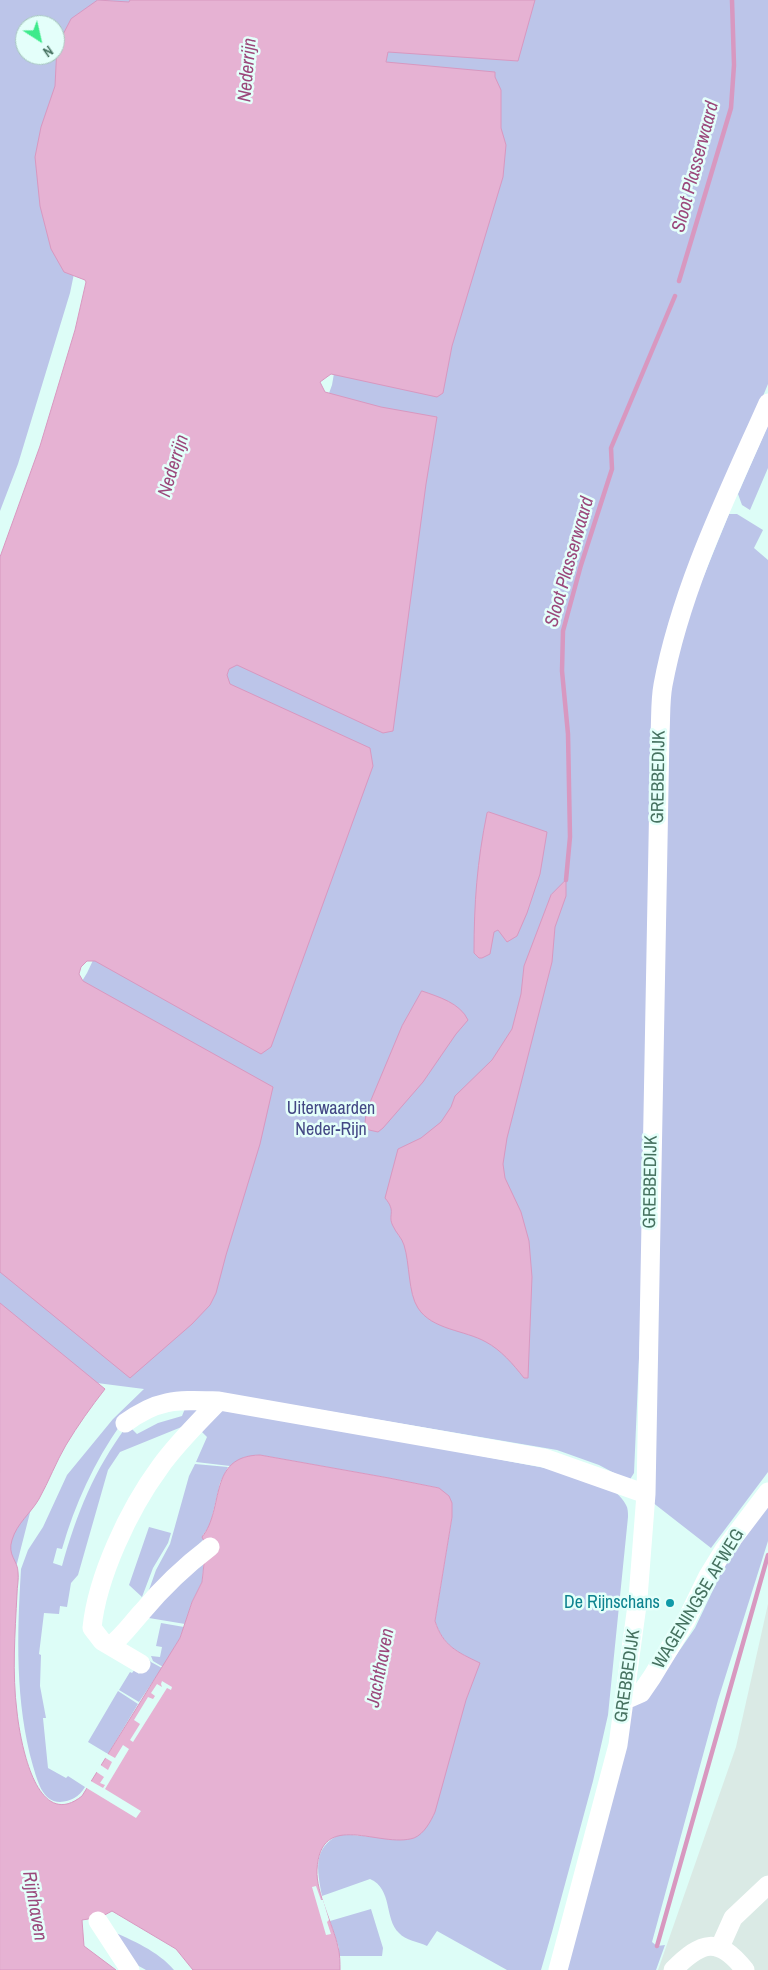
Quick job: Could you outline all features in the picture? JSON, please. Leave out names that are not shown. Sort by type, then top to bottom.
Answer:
[{"type":"street","name":"GREBBEDIJK","points":[[558,1970],[618,1746],[638,1598],[646,1494],[660,744],[663,686],[678,621],[698,566],[768,403]]},
{"type":"street","points":[[124,1423],[146,1409],[170,1401],[219,1401],[544,1458],[646,1494]]},
{"type":"street","points":[[141,1664],[102,1641],[92,1628],[94,1610],[110,1562],[139,1500],[160,1466],[219,1401]]},
{"type":"street","name":"WAGENINGSE AFWEG","points":[[625,1700],[641,1693],[647,1685],[686,1621],[708,1576],[768,1492]]},
{"type":"street","points":[[110,1646],[124,1636],[140,1613],[169,1582],[210,1547]]},
{"type":"street","points":[[720,1946],[733,1918],[768,1885]]},
{"type":"street","points":[[98,1921],[130,1970]]},
{"type":"street","points":[[673,1970],[686,1957],[702,1948],[720,1946],[731,1954],[745,1970]]},
{"type":"shaded area","points":[[768,1604],[768,1970],[658,1970],[736,1747]]},
{"type":"green space","points":[[0,0],[131,0],[70,293],[18,464],[0,511]]},
{"type":"green space","name":"Uiterwaarden Neder-Rijn","points":[[388,0],[768,0],[768,384],[671,617],[634,1473],[629,1481],[599,1465],[557,1450],[227,1394],[121,1424],[102,1453],[86,1484],[62,1549],[57,1548],[53,1563],[62,1566],[80,1510],[96,1476],[126,1427],[130,1427],[137,1434],[158,1423],[182,1416],[186,1406],[201,1405],[184,1426],[120,1452],[108,1470],[78,1575],[71,1583],[67,1607],[60,1606],[59,1614],[44,1613],[39,1654],[41,1655],[40,1686],[46,1718],[43,1718],[48,1768],[66,1778],[68,1776],[85,1787],[77,1796],[68,1801],[54,1801],[41,1789],[27,1742],[23,1717],[18,1643],[21,1569],[28,1550],[43,1527],[67,1475],[113,1419],[144,1389],[97,1383],[34,1497],[0,1630],[0,1115],[87,973],[225,680],[332,385],[386,67]]},
{"type":"green space","points":[[768,425],[768,468],[750,510],[742,505],[738,494]]},
{"type":"green space","points":[[729,514],[737,514],[763,530],[754,548],[768,560],[768,1472],[711,1548],[652,1502],[670,686],[685,622]]},
{"type":"green space","points":[[228,1408],[571,1473],[609,1488],[622,1498],[626,1505],[628,1517],[608,1715],[593,1781],[541,1970],[507,1970],[437,1931],[427,1946],[405,1937],[394,1927],[382,1890],[370,1879],[322,1896],[318,1868],[319,1860],[325,1845],[332,1839],[341,1834],[397,1839],[414,1838],[479,1663],[452,1647],[442,1637],[435,1621],[452,1517],[439,1488],[260,1455],[245,1457],[230,1466],[196,1462],[207,1437],[199,1429],[214,1414]]},
{"type":"green space","points":[[195,1464],[228,1467],[220,1483],[210,1525],[203,1535],[203,1540],[144,1604],[156,1570],[170,1544],[189,1476]]},
{"type":"green space","points":[[768,1500],[768,1541],[718,1700],[652,1942],[657,1946],[665,1945],[656,1970],[564,1970],[631,1707],[657,1683],[695,1628],[732,1550]]},
{"type":"green space","points":[[149,1527],[171,1533],[168,1543],[153,1568],[142,1597],[129,1585]]},
{"type":"green space","points":[[204,1560],[202,1582],[192,1602],[185,1624],[149,1618],[143,1614]]},
{"type":"green space","points":[[161,1623],[184,1627],[180,1638],[163,1667],[153,1661],[151,1656],[160,1657],[162,1647],[156,1646]]},
{"type":"green space","points":[[146,1657],[162,1668],[139,1702],[119,1690],[130,1672],[132,1673],[135,1669],[139,1674],[147,1660]]},
{"type":"green space","points":[[118,1691],[138,1704],[108,1754],[88,1742]]},
{"type":"green space","points":[[371,1909],[383,1948],[382,1956],[339,1956],[339,1948],[330,1921]]},
{"type":"green space","points":[[109,1930],[152,1952],[168,1963],[174,1970],[146,1970],[128,1960]]},
{"type":"water","name":"Nederrijn","points":[[98,0],[129,2],[130,0],[535,0],[518,61],[388,52],[386,62],[495,72],[495,77],[501,90],[501,128],[506,145],[503,177],[452,346],[443,393],[437,397],[331,374],[320,382],[325,392],[381,407],[437,417],[426,484],[393,731],[383,733],[237,665],[229,669],[227,675],[230,684],[370,748],[373,766],[271,1047],[261,1054],[95,961],[87,961],[81,967],[79,974],[83,981],[273,1087],[260,1144],[216,1293],[210,1305],[192,1324],[130,1378],[0,1272],[0,557],[40,446],[75,330],[86,282],[64,272],[51,249],[40,206],[35,157],[41,127],[55,86],[56,65],[65,65],[65,31],[71,19]]},
{"type":"water","points":[[489,812],[547,832],[540,874],[517,936],[507,942],[498,930],[494,932],[490,954],[479,958],[474,953],[475,900],[478,866],[487,813]]},
{"type":"water","points":[[566,880],[566,896],[555,927],[552,962],[507,1138],[503,1164],[505,1178],[521,1212],[529,1241],[532,1277],[528,1378],[524,1378],[507,1358],[491,1345],[478,1338],[432,1321],[418,1308],[412,1295],[404,1245],[391,1222],[391,1210],[385,1198],[398,1149],[421,1138],[441,1122],[451,1107],[455,1096],[492,1060],[512,1029],[521,994],[524,966],[551,895]]},
{"type":"water","points":[[422,991],[442,998],[454,1005],[460,1009],[468,1020],[423,1082],[383,1128],[378,1132],[369,1130],[365,1123],[371,1100],[402,1026]]},
{"type":"water","points":[[0,1303],[105,1389],[66,1445],[39,1499],[17,1528],[11,1545],[12,1554],[18,1568],[14,1668],[15,1697],[19,1725],[33,1778],[42,1793],[53,1802],[66,1804],[82,1796],[180,1638],[192,1602],[202,1582],[206,1545],[202,1537],[209,1525],[224,1474],[232,1464],[243,1458],[260,1455],[439,1488],[449,1496],[452,1503],[452,1517],[435,1621],[442,1637],[452,1647],[480,1663],[466,1700],[435,1812],[424,1830],[414,1838],[400,1840],[354,1835],[340,1836],[329,1840],[321,1851],[317,1879],[338,1947],[340,1970],[193,1970],[176,1949],[112,1911],[101,1917],[82,1920],[84,1946],[116,1970],[0,1970]]},
{"type":"pier","points":[[162,1681],[172,1687],[171,1690],[167,1688],[133,1742],[130,1740],[140,1724],[134,1720],[148,1697],[153,1699],[155,1696],[151,1693],[157,1684],[162,1687]]},
{"type":"pier","points":[[123,1745],[129,1749],[105,1789],[141,1811],[136,1818],[85,1787],[89,1780],[103,1788],[105,1785],[100,1783],[104,1777],[95,1771],[99,1764],[108,1770],[112,1762],[104,1757],[106,1753],[115,1758]]},
{"type":"pier","points":[[316,1886],[321,1900],[323,1900],[331,1934],[326,1935],[312,1887]]},
{"type":"waterway","name":"Sloot Plasserwaard","points":[[679,281],[731,108],[734,65],[732,0]]},
{"type":"waterway","name":"Sloot Plasserwaard","points":[[566,880],[570,837],[568,734],[562,671],[563,631],[581,565],[612,469],[611,448],[675,296]]},
{"type":"waterway","points":[[657,1946],[768,1555]]},
{"type":"place","name":"De Rijnschans","points":[[670,1603]]},
{"type":"water label","name":"Jachthaven","points":[[381,1668]]},
{"type":"water label","name":"Rijnhaven","points":[[34,1906]]}]
